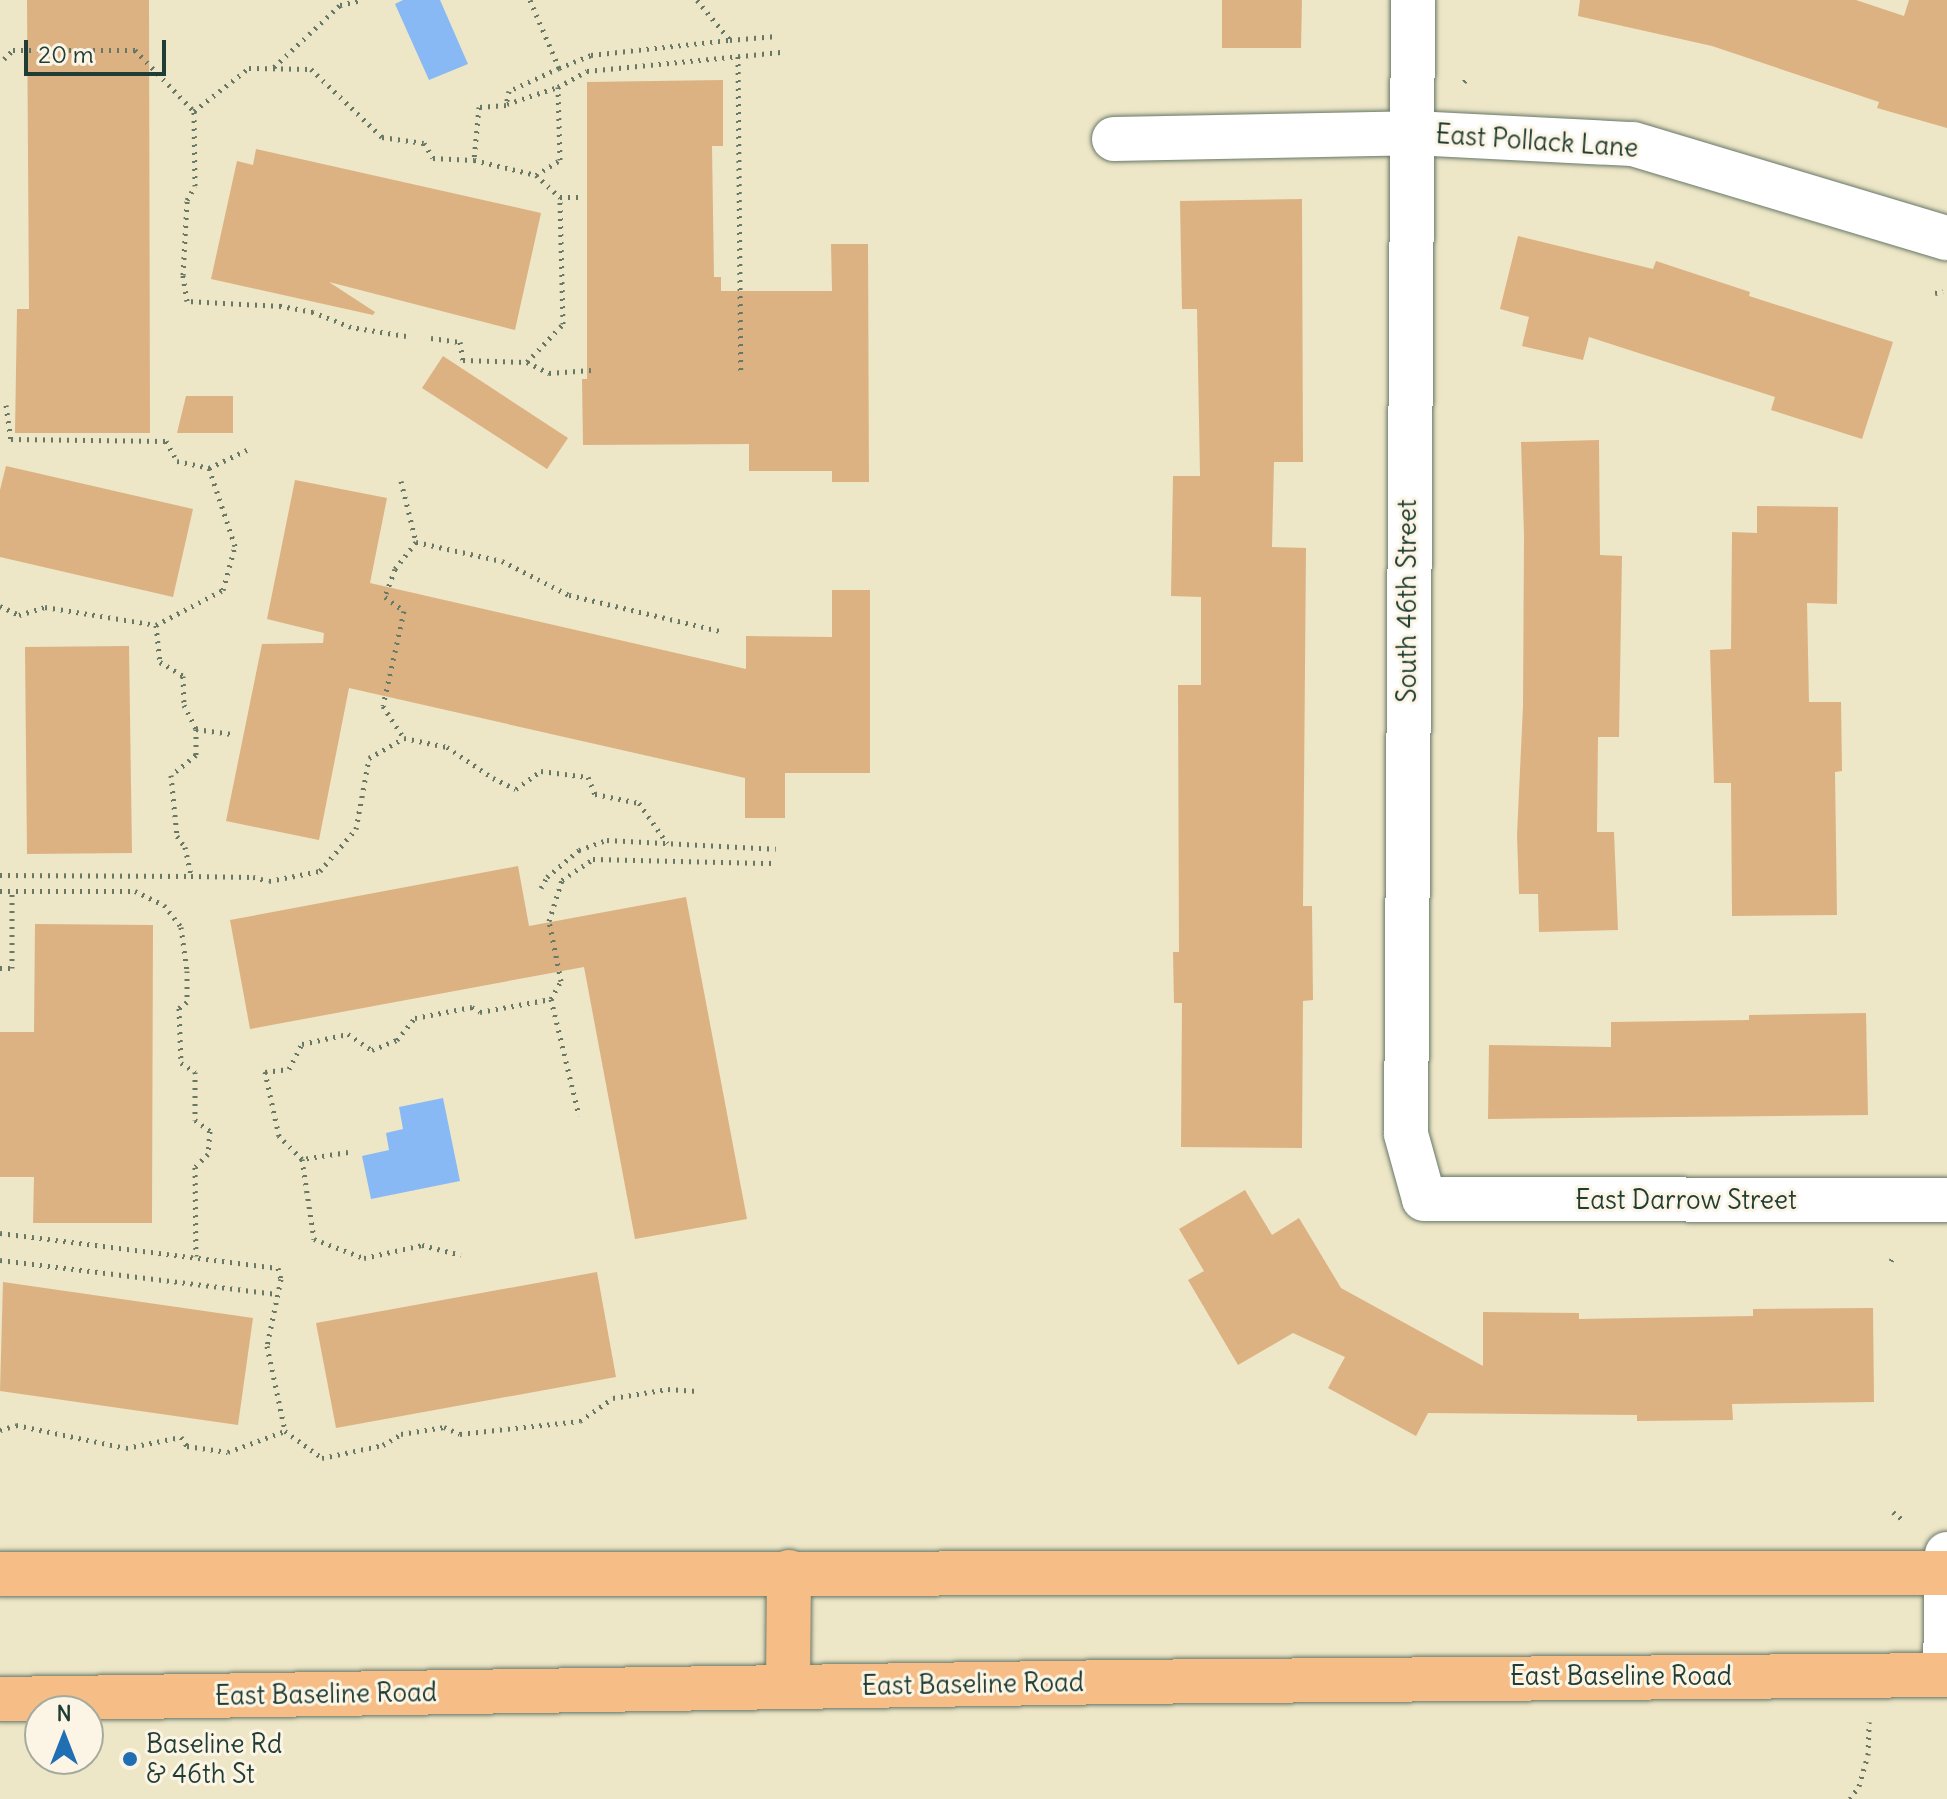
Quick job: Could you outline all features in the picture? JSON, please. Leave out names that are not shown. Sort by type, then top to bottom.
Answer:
[{"type":"main road","points":[[788,1686],[789,1572]]},
{"type":"main road","points":[[0,1574],[1947,1573]]},
{"type":"main road","name":"East Baseline Road","points":[[0,1699],[788,1686],[1946,1675]]},
{"type":"street","name":"South 46th Street","points":[[1413,0],[1407,538],[1406,1134],[1424,1199]]},
{"type":"street","name":"East Pollack Lane","points":[[1114,139],[1413,133],[1633,144],[1947,238]]},
{"type":"street","name":"East Darrow Street","points":[[1424,1199],[1947,1200]]},
{"type":"street","points":[[1946,1675],[1947,1554]]},
{"type":"path","points":[[273,68],[339,3],[362,0]]},
{"type":"path","points":[[530,0],[559,68]]},
{"type":"path","points":[[697,0],[730,40]]},
{"type":"path","points":[[506,105],[509,91],[591,55],[777,36]]},
{"type":"path","points":[[4,59],[13,50],[135,50],[194,111],[195,186],[187,200],[183,275],[187,301],[281,306],[313,312],[351,327],[406,336]]},
{"type":"path","points":[[474,160],[479,107],[506,105],[558,87],[587,71],[781,52]]},
{"type":"path","points":[[738,56],[741,375]]},
{"type":"path","points":[[194,111],[249,68],[311,69],[382,137],[424,143],[433,158],[474,160],[536,175],[560,197],[579,197]]},
{"type":"path","points":[[536,175],[560,160],[558,87]]},
{"type":"path","points":[[527,362],[563,324],[560,197]]},
{"type":"path","points":[[1935,293],[1943,291]]},
{"type":"path","points":[[431,338],[460,342],[463,360],[527,362],[549,373],[591,370]]},
{"type":"path","points":[[6,405],[11,439],[166,441],[177,461],[209,468],[251,448]]},
{"type":"path","points":[[0,606],[19,615],[45,607],[156,625],[223,590],[235,546],[209,468]]},
{"type":"path","points":[[401,481],[416,542]]},
{"type":"path","points":[[416,542],[502,561],[569,595],[724,632]]},
{"type":"path","points":[[404,738],[383,706],[404,611],[385,597],[395,569],[416,542]]},
{"type":"path","points":[[156,625],[160,662],[183,676],[184,705],[196,729],[196,755],[171,775],[177,836],[185,847],[191,876]]},
{"type":"path","points":[[196,729],[232,734]]},
{"type":"path","points":[[0,875],[253,877],[269,881],[320,871],[356,829],[369,758],[404,738],[447,747],[493,778],[516,789],[541,771],[588,777],[595,794],[639,803],[667,843]]},
{"type":"path","points":[[541,888],[547,877],[579,850],[607,840],[776,849]]},
{"type":"path","points":[[579,1116],[551,999],[561,981],[549,921],[562,880],[593,859],[774,863]]},
{"type":"path","points":[[0,891],[135,891],[164,905],[181,927],[187,971],[187,1002],[179,1008],[181,1063],[195,1072],[195,1120],[210,1131],[208,1154],[195,1167],[196,1256]]},
{"type":"path","points":[[0,968],[12,968],[12,891]]},
{"type":"path","points":[[461,1255],[422,1245],[364,1258],[314,1239],[302,1159],[279,1136],[265,1072],[289,1069],[302,1044],[348,1034],[372,1050],[397,1040],[415,1018],[472,1007],[480,1012],[551,999]]},
{"type":"path","points":[[302,1159],[348,1152]]},
{"type":"path","points":[[0,1233],[273,1265],[281,1274],[267,1346],[285,1431],[322,1458],[383,1445],[401,1434],[444,1427],[460,1434],[580,1421],[613,1398],[668,1389],[697,1391]]},
{"type":"path","points":[[0,1260],[277,1294]]},
{"type":"path","points":[[0,1430],[16,1425],[126,1448],[181,1437],[187,1446],[228,1452],[285,1431]]},
{"type":"path","points":[[1893,1512],[1903,1520]]},
{"type":"path","points":[[1850,1799],[1859,1786],[1868,1755],[1869,1721]]},
{"type":"water","points":[[403,0],[440,0],[468,64],[429,80],[395,4]]},
{"type":"water","points":[[443,1098],[460,1181],[371,1199],[362,1156],[389,1150],[386,1133],[403,1129],[399,1107]]},
{"type":"building","points":[[27,0],[149,0],[150,433],[15,433],[17,309],[29,309]]},
{"type":"building","points":[[1222,0],[1302,0],[1301,48],[1222,48]]},
{"type":"building","points":[[1580,0],[1856,0],[1904,16],[1909,0],[1947,0],[1947,128],[1877,108],[1879,102],[1712,46],[1578,16]]},
{"type":"building","points":[[723,80],[723,146],[712,146],[714,277],[721,277],[721,291],[832,291],[831,244],[868,244],[869,482],[832,482],[832,471],[749,471],[749,444],[583,445],[582,379],[587,379],[587,82]]},
{"type":"building","points":[[256,149],[541,213],[515,330],[329,282],[375,312],[373,315],[211,279],[237,161],[253,165]]},
{"type":"building","points":[[1302,199],[1303,462],[1274,462],[1272,547],[1306,548],[1303,906],[1312,906],[1313,1000],[1303,1001],[1302,1148],[1181,1147],[1182,1003],[1174,1003],[1173,952],[1179,952],[1178,685],[1201,685],[1201,597],[1171,596],[1173,476],[1200,476],[1197,309],[1182,309],[1180,201]]},
{"type":"building","points":[[1518,236],[1653,269],[1656,261],[1750,292],[1749,296],[1893,342],[1862,439],[1771,410],[1775,397],[1589,337],[1583,360],[1522,346],[1529,317],[1500,309]]},
{"type":"building","points":[[443,356],[568,438],[547,469],[422,388]]},
{"type":"building","points":[[186,396],[233,396],[233,433],[177,433]]},
{"type":"building","points":[[1599,440],[1600,555],[1622,556],[1619,737],[1598,737],[1597,832],[1614,832],[1618,930],[1539,932],[1538,894],[1519,894],[1517,835],[1523,706],[1524,535],[1521,442]]},
{"type":"building","points":[[6,466],[193,509],[173,597],[0,557],[0,490]]},
{"type":"building","points":[[295,480],[387,498],[370,583],[746,669],[746,636],[832,637],[832,590],[870,590],[870,773],[785,773],[785,818],[745,818],[745,778],[349,688],[319,840],[226,821],[262,644],[323,643],[324,633],[267,619]]},
{"type":"building","points":[[1757,506],[1838,507],[1837,604],[1807,603],[1809,702],[1841,702],[1842,771],[1835,772],[1837,915],[1732,916],[1731,783],[1714,783],[1710,650],[1731,649],[1732,532],[1757,533]]},
{"type":"building","points":[[129,646],[132,853],[27,854],[25,647]]},
{"type":"building","points":[[518,866],[529,926],[686,897],[747,1219],[635,1239],[584,967],[250,1029],[230,920]]},
{"type":"building","points":[[35,924],[153,925],[152,1223],[33,1223],[34,1177],[0,1177],[0,1032],[34,1032]]},
{"type":"building","points":[[1866,1013],[1868,1115],[1488,1119],[1489,1045],[1611,1047],[1611,1022],[1749,1020],[1749,1015]]},
{"type":"building","points":[[1245,1190],[1272,1235],[1299,1218],[1341,1288],[1483,1366],[1483,1312],[1579,1313],[1579,1319],[1753,1316],[1753,1309],[1873,1308],[1874,1402],[1732,1404],[1733,1420],[1637,1421],[1637,1415],[1428,1413],[1416,1436],[1328,1388],[1345,1357],[1293,1333],[1238,1365],[1188,1280],[1204,1271],[1179,1229]]},
{"type":"building","points":[[597,1272],[616,1377],[336,1428],[316,1323]]},
{"type":"building","points":[[3,1282],[253,1318],[238,1425],[0,1391]]},
{"type":"place","name":"Baseline Rd & 46th St","points":[[130,1759]]}]
